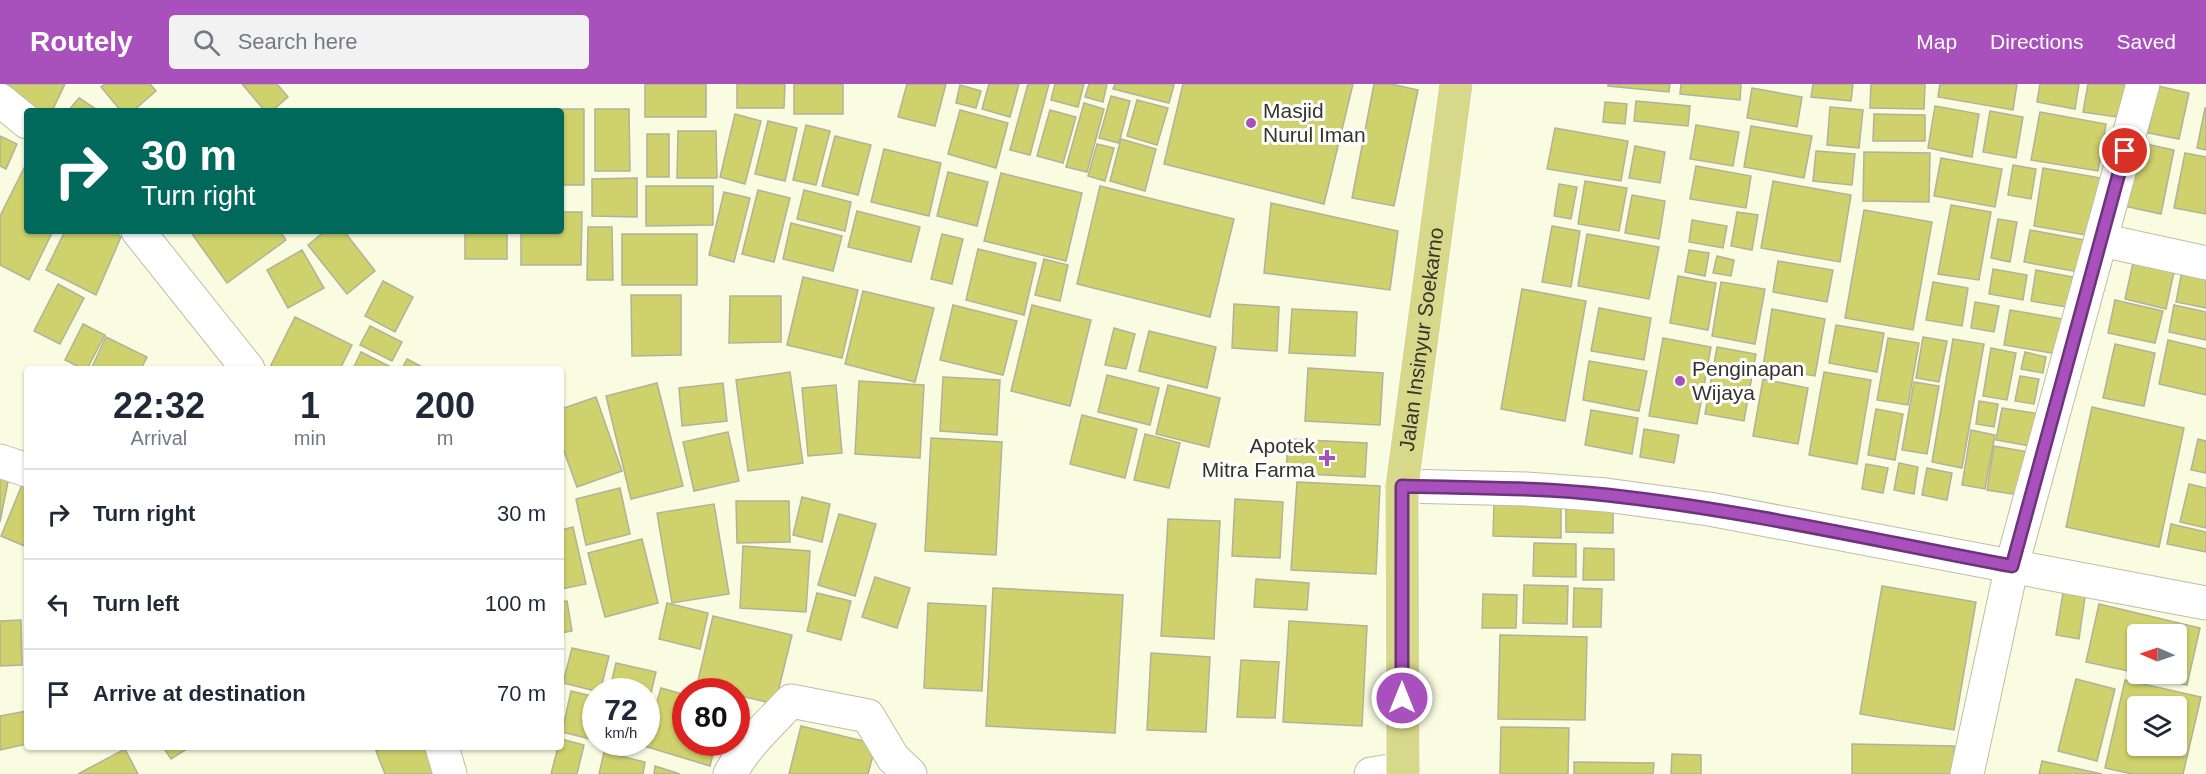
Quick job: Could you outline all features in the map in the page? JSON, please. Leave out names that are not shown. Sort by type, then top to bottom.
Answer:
[{"type":"highway","name":"Jalan Insinyur Soekarno","points":[[1392,772],[1402,486],[1456,84]]},
{"type":"street","points":[[1967,774],[2012,566],[2143,84]]},
{"type":"street","points":[[0,100],[24,120]]},
{"type":"street","points":[[140,234],[246,366]]},
{"type":"street","points":[[2101,240],[2206,263]]},
{"type":"street","points":[[0,461],[24,469]]},
{"type":"street","points":[[1402,486],[1526,489],[1606,495],[1709,509],[2206,603]]},
{"type":"street","points":[[730,774],[736,762],[758,735],[791,701],[868,716],[893,758],[910,774]]},
{"type":"street","points":[[443,750],[450,774]]},
{"type":"building","points":[[6,84],[65,84],[53,108],[24,109],[3,93]]},
{"type":"building","points":[[105,84],[150,84],[156,91],[136,108],[118,108],[101,87]]},
{"type":"building","points":[[242,84],[277,84],[288,97],[275,108],[262,108]]},
{"type":"building","points":[[645,84],[706,84],[706,117],[645,117]]},
{"type":"building","points":[[737,84],[785,84],[784,108],[737,108]]},
{"type":"building","points":[[794,84],[843,84],[843,114],[794,114]]},
{"type":"building","points":[[907,84],[946,84],[935,126],[898,117]]},
{"type":"building","points":[[989,84],[1019,84],[1010,117],[982,109]]},
{"type":"building","points":[[1028,84],[1049,84],[1030,155],[1010,150]]},
{"type":"building","points":[[1055,84],[1084,84],[1078,107],[1051,100]]},
{"type":"building","points":[[1089,84],[1107,84],[1103,102],[1085,97]]},
{"type":"building","points":[[1115,84],[1174,85],[1169,103],[1113,89]]},
{"type":"building","points":[[1183,84],[1353,84],[1324,204],[1164,164]]},
{"type":"building","points":[[1374,84],[1391,84],[1418,90],[1394,206],[1352,198]]},
{"type":"building","points":[[1608,84],[1670,84],[1669,92],[1608,86]]},
{"type":"building","points":[[1681,84],[1741,84],[1740,100],[1680,94]]},
{"type":"building","points":[[1813,84],[1853,84],[1851,101],[1811,97]]},
{"type":"building","points":[[1871,84],[1925,84],[1924,109],[1870,108]]},
{"type":"building","points":[[1940,84],[2017,84],[2013,110],[1938,97]]},
{"type":"building","points":[[2040,84],[2079,84],[2075,109],[2037,102]]},
{"type":"building","points":[[2088,84],[2130,84],[2124,118],[2083,112]]},
{"type":"building","points":[[960,85],[981,91],[976,108],[956,103]]},
{"type":"building","points":[[2158,86],[2189,93],[2179,139],[2148,133]]},
{"type":"building","points":[[1752,88],[1802,97],[1797,127],[1747,118]]},
{"type":"building","points":[[1111,96],[1130,101],[1119,143],[1099,138]]},
{"type":"building","points":[[79,98],[94,108],[71,108]]},
{"type":"building","points":[[1137,100],[1168,108],[1157,145],[1127,136]]},
{"type":"building","points":[[1636,101],[1690,106],[1688,126],[1634,121]]},
{"type":"building","points":[[1605,102],[1627,104],[1625,124],[1603,122]]},
{"type":"building","points":[[1084,103],[1104,109],[1087,172],[1066,167]]},
{"type":"building","points":[[1935,106],[1979,114],[1972,157],[1928,148]]},
{"type":"building","points":[[1830,107],[1863,110],[1859,148],[1827,145]]},
{"type":"building","points":[[2206,108],[2206,150],[2197,148]]},
{"type":"building","points":[[564,109],[584,109],[584,185],[564,185]]},
{"type":"building","points":[[595,109],[629,109],[630,171],[595,171]]},
{"type":"building","points":[[960,110],[1008,123],[996,168],[948,154]]},
{"type":"building","points":[[1050,110],[1076,117],[1063,163],[1037,156]]},
{"type":"building","points":[[1990,111],[2023,117],[2016,158],[1983,152]]},
{"type":"building","points":[[2040,112],[2106,124],[2098,171],[2031,160]]},
{"type":"building","points":[[735,114],[761,121],[745,184],[720,177]]},
{"type":"building","points":[[1874,114],[1925,115],[1925,141],[1873,141]]},
{"type":"building","points":[[768,121],[797,128],[785,181],[755,174]]},
{"type":"building","points":[[806,125],[830,131],[816,185],[793,180]]},
{"type":"building","points":[[1696,125],[1739,132],[1733,166],[1690,159]]},
{"type":"building","points":[[1751,126],[1812,136],[1804,178],[1744,167]]},
{"type":"building","points":[[1555,128],[1628,141],[1621,181],[1547,169]]},
{"type":"building","points":[[678,131],[716,131],[717,178],[677,178]]},
{"type":"building","points":[[647,134],[669,134],[669,177],[647,177]]},
{"type":"building","points":[[0,136],[17,144],[6,169],[0,166]]},
{"type":"building","points":[[835,136],[871,145],[858,195],[822,186]]},
{"type":"building","points":[[1121,139],[1156,149],[1145,191],[1110,181]]},
{"type":"building","points":[[2137,142],[2174,150],[2161,214],[2124,206]]},
{"type":"building","points":[[1097,144],[1114,148],[1105,181],[1088,176]]},
{"type":"building","points":[[1635,146],[1665,152],[1660,183],[1629,178]]},
{"type":"building","points":[[884,149],[941,163],[929,216],[871,202]]},
{"type":"building","points":[[1816,151],[1855,154],[1852,185],[1813,181]]},
{"type":"building","points":[[1864,152],[1930,153],[1929,202],[1863,201]]},
{"type":"building","points":[[2185,153],[2206,157],[2206,214],[2174,208]]},
{"type":"building","points":[[1941,158],[2002,169],[1995,207],[1934,196]]},
{"type":"building","points":[[2013,165],[2036,169],[2031,199],[2008,195]]},
{"type":"building","points":[[1696,166],[1751,176],[1746,208],[1690,199]]},
{"type":"building","points":[[24,168],[24,234],[52,234],[29,280],[0,265],[0,216]]},
{"type":"building","points":[[2043,168],[2101,178],[2091,236],[2034,226]]},
{"type":"building","points":[[948,172],[988,182],[977,226],[937,216]]},
{"type":"building","points":[[1001,173],[1082,193],[1066,261],[984,241]]},
{"type":"building","points":[[637,178],[637,217],[592,216],[592,179]]},
{"type":"building","points":[[1585,181],[1627,188],[1619,231],[1578,224]]},
{"type":"building","points":[[1773,181],[1851,195],[1840,262],[1761,248]]},
{"type":"building","points":[[1559,184],[1577,187],[1571,219],[1554,216]]},
{"type":"building","points":[[646,186],[713,186],[713,225],[646,226]]},
{"type":"building","points":[[1100,186],[1234,219],[1210,317],[1077,284]]},
{"type":"building","points":[[758,190],[790,198],[774,262],[742,254]]},
{"type":"building","points":[[804,190],[851,202],[845,231],[797,219]]},
{"type":"building","points":[[724,192],[750,198],[734,262],[709,255]]},
{"type":"building","points":[[1632,195],[1665,201],[1659,239],[1625,233]]},
{"type":"building","points":[[1271,203],[1398,231],[1390,290],[1264,273]]},
{"type":"building","points":[[1951,205],[1991,212],[1979,280],[1938,274]]},
{"type":"building","points":[[1864,210],[1932,222],[1913,330],[1845,318]]},
{"type":"building","points":[[857,211],[920,227],[911,262],[848,247]]},
{"type":"building","points":[[564,212],[582,212],[581,265],[521,265],[521,234],[564,234]]},
{"type":"building","points":[[1737,212],[1758,215],[1752,250],[1731,246]]},
{"type":"building","points":[[1998,219],[2017,222],[2010,262],[1991,258]]},
{"type":"building","points":[[1692,220],[1727,226],[1723,248],[1689,242]]},
{"type":"building","points":[[791,223],[842,236],[833,271],[783,259]]},
{"type":"building","points":[[1552,226],[1580,231],[1571,287],[1542,282]]},
{"type":"building","points":[[588,227],[612,227],[613,280],[587,280]]},
{"type":"building","points":[[2030,230],[2090,241],[2084,273],[2024,262]]},
{"type":"building","points":[[64,234],[118,234],[121,237],[96,295],[46,270]]},
{"type":"building","points":[[192,234],[282,234],[286,240],[227,283]]},
{"type":"building","points":[[321,234],[346,234],[375,271],[347,294],[308,245]]},
{"type":"building","points":[[465,234],[507,234],[507,259],[465,259]]},
{"type":"building","points":[[622,234],[697,234],[697,285],[622,285]]},
{"type":"building","points":[[942,234],[963,239],[952,284],[931,279]]},
{"type":"building","points":[[1587,234],[1659,247],[1649,299],[1578,286]]},
{"type":"building","points":[[978,249],[1036,263],[1024,315],[966,300]]},
{"type":"building","points":[[302,250],[324,288],[288,308],[267,270]]},
{"type":"building","points":[[1689,250],[1709,253],[1705,276],[1685,272]]},
{"type":"building","points":[[1717,256],[1734,260],[1731,276],[1713,273]]},
{"type":"building","points":[[1044,259],[1068,265],[1060,301],[1035,295]]},
{"type":"building","points":[[1778,261],[1833,270],[1827,302],[1773,292]]},
{"type":"building","points":[[2133,263],[2174,272],[2166,309],[2125,299]]},
{"type":"building","points":[[1993,269],[2027,275],[2023,300],[1989,294]]},
{"type":"building","points":[[2036,270],[2078,278],[2072,308],[2031,301]]},
{"type":"building","points":[[2182,271],[2206,276],[2206,308],[2176,302]]},
{"type":"building","points":[[1678,276],[1716,283],[1708,330],[1670,323]]},
{"type":"building","points":[[803,277],[858,290],[842,358],[787,345]]},
{"type":"building","points":[[383,281],[413,297],[395,332],[365,316]]},
{"type":"building","points":[[1721,282],[1765,289],[1755,344],[1712,336]]},
{"type":"building","points":[[1933,282],[1968,288],[1962,326],[1926,320]]},
{"type":"building","points":[[58,284],[84,298],[60,344],[34,331]]},
{"type":"building","points":[[1522,289],[1586,301],[1565,421],[1501,409]]},
{"type":"building","points":[[863,291],[934,308],[915,382],[845,364]]},
{"type":"building","points":[[631,295],[681,295],[681,355],[632,356]]},
{"type":"building","points":[[730,296],[781,296],[781,342],[729,343]]},
{"type":"building","points":[[2115,300],[2163,311],[2155,343],[2108,333]]},
{"type":"building","points":[[1975,302],[1999,306],[1994,332],[1971,328]]},
{"type":"building","points":[[1234,304],[1279,307],[1277,351],[1232,348]]},
{"type":"building","points":[[953,305],[1017,321],[1003,375],[940,360]]},
{"type":"building","points":[[1032,305],[1091,320],[1070,406],[1011,391]]},
{"type":"building","points":[[2174,305],[2206,312],[2206,340],[2169,332]]},
{"type":"building","points":[[1599,308],[1651,318],[1644,360],[1591,351]]},
{"type":"building","points":[[1292,309],[1357,312],[1355,356],[1289,353]]},
{"type":"building","points":[[1772,309],[1825,319],[1815,376],[1763,367]]},
{"type":"building","points":[[2010,310],[2069,320],[2063,355],[2004,345]]},
{"type":"building","points":[[295,317],[352,345],[342,366],[270,366]]},
{"type":"building","points":[[83,324],[105,335],[89,366],[77,366],[65,360]]},
{"type":"building","points":[[1836,325],[1884,333],[1877,372],[1829,363]]},
{"type":"building","points":[[370,326],[402,342],[392,361],[360,345]]},
{"type":"building","points":[[1114,328],[1135,334],[1126,369],[1105,365]]},
{"type":"building","points":[[1149,331],[1216,347],[1207,388],[1139,371]]},
{"type":"building","points":[[106,337],[147,357],[142,366],[92,366]]},
{"type":"building","points":[[1923,337],[1947,341],[1939,382],[1916,378]]},
{"type":"building","name":"Penginapan Wijaya","points":[[1663,338],[1711,347],[1697,424],[1649,416]]},
{"type":"building","points":[[1888,338],[1919,343],[1908,405],[1877,400]]},
{"type":"building","points":[[1953,339],[1984,344],[1962,468],[1932,462]]},
{"type":"building","points":[[2168,340],[2206,349],[2206,395],[2159,384]]},
{"type":"building","points":[[2115,344],[2155,353],[2144,406],[2103,398]]},
{"type":"building","points":[[1717,347],[1756,354],[1744,421],[1705,414]]},
{"type":"building","points":[[1991,348],[2016,353],[2007,400],[1983,396]]},
{"type":"building","points":[[361,352],[389,366],[354,366]]},
{"type":"building","points":[[2025,352],[2046,357],[2043,373],[2021,369]]},
{"type":"building","points":[[407,359],[420,366],[404,366]]},
{"type":"building","points":[[1589,361],[1647,371],[1639,411],[1583,400]]},
{"type":"building","points":[[1308,368],[1383,373],[1380,425],[1305,421]]},
{"type":"building","points":[[790,372],[803,463],[748,471],[736,380]]},
{"type":"building","points":[[1824,372],[1871,380],[1857,464],[1809,455]]},
{"type":"building","points":[[1107,375],[1159,388],[1150,425],[1098,412]]},
{"type":"building","points":[[2020,376],[2039,379],[2034,404],[2015,401]]},
{"type":"building","points":[[943,377],[1000,380],[997,435],[940,431]]},
{"type":"building","points":[[1763,379],[1808,388],[1798,444],[1753,436]]},
{"type":"building","points":[[859,381],[924,385],[920,458],[855,454]]},
{"type":"building","points":[[1914,382],[1939,386],[1927,454],[1902,450]]},
{"type":"building","points":[[657,383],[683,486],[631,499],[606,396]]},
{"type":"building","points":[[723,383],[727,421],[682,426],[679,388]]},
{"type":"building","points":[[836,385],[842,453],[808,456],[802,388]]},
{"type":"building","points":[[1168,385],[1220,398],[1209,447],[1156,434]]},
{"type":"building","points":[[596,397],[622,471],[577,487],[564,451],[564,408]]},
{"type":"building","points":[[1979,401],[1998,404],[1994,427],[1976,424]]},
{"type":"building","points":[[2092,407],[2184,428],[2159,547],[2066,527]]},
{"type":"building","points":[[2002,408],[2047,415],[2041,448],[1996,440]]},
{"type":"building","points":[[1876,409],[1903,414],[1895,460],[1868,455]]},
{"type":"building","points":[[1591,410],[1638,418],[1632,454],[1585,445]]},
{"type":"building","points":[[1082,415],[1137,429],[1125,478],[1070,464]]},
{"type":"building","points":[[1644,429],[1679,435],[1674,463],[1640,457]]},
{"type":"building","points":[[1971,430],[1995,435],[1985,489],[1962,485]]},
{"type":"building","points":[[728,432],[739,481],[694,491],[683,442]]},
{"type":"building","points":[[1145,434],[1180,443],[1169,488],[1134,480]]},
{"type":"building","points":[[931,438],[1002,442],[996,555],[925,551]]},
{"type":"building","name":"Apotek Mitra Farma","points":[[1288,439],[1367,443],[1365,477],[1286,473]]},
{"type":"building","points":[[2198,439],[2206,441],[2206,473],[2191,470]]},
{"type":"building","points":[[1994,446],[2034,453],[2026,496],[1987,490]]},
{"type":"building","points":[[1899,463],[1918,467],[1914,494],[1894,490]]},
{"type":"building","points":[[1866,464],[1888,468],[1883,493],[1862,489]]},
{"type":"building","points":[[1927,468],[1952,473],[1947,500],[1922,495]]},
{"type":"building","points":[[0,475],[9,477],[0,522]]},
{"type":"building","points":[[24,480],[24,546],[1,536]]},
{"type":"building","points":[[1297,482],[1380,486],[1376,574],[1291,570]]},
{"type":"building","points":[[2189,484],[2206,488],[2206,528],[2180,522]]},
{"type":"building","points":[[620,488],[630,534],[586,545],[576,499]]},
{"type":"building","points":[[802,497],[830,504],[822,542],[793,535]]},
{"type":"building","points":[[1235,499],[1283,502],[1280,558],[1232,556]]},
{"type":"building","points":[[736,501],[789,501],[790,542],[737,543]]},
{"type":"building","points":[[1566,501],[1613,502],[1613,533],[1566,532]]},
{"type":"building","points":[[1494,502],[1561,504],[1561,538],[1493,536]]},
{"type":"building","points":[[714,504],[729,594],[672,603],[657,513]]},
{"type":"building","points":[[839,514],[876,524],[855,596],[818,585]]},
{"type":"building","points":[[1168,519],[1220,521],[1214,639],[1161,636]]},
{"type":"building","points":[[2171,524],[2206,532],[2206,552],[2167,544]]},
{"type":"building","points":[[573,527],[586,584],[564,588],[564,529]]},
{"type":"building","points":[[642,539],[658,603],[605,617],[588,553]]},
{"type":"building","points":[[1534,543],[1576,544],[1576,577],[1533,576]]},
{"type":"building","points":[[743,546],[810,551],[806,612],[740,608]]},
{"type":"building","points":[[1584,548],[1614,549],[1614,580],[1583,580]]},
{"type":"building","points":[[875,577],[910,588],[897,628],[862,617]]},
{"type":"building","points":[[1256,579],[1309,583],[1307,610],[1254,607]]},
{"type":"building","points":[[1524,585],[1568,586],[1567,624],[1523,623]]},
{"type":"building","points":[[1882,586],[1976,602],[1954,730],[1860,714]]},
{"type":"building","points":[[2064,587],[2086,590],[2079,639],[2056,635]]},
{"type":"building","points":[[993,588],[1123,595],[1115,733],[986,726]]},
{"type":"building","points":[[1574,588],[1602,589],[1601,627],[1573,627]]},
{"type":"building","points":[[817,593],[851,601],[841,640],[807,631]]},
{"type":"building","points":[[1483,594],[1517,595],[1516,628],[1482,628]]},
{"type":"building","points":[[567,601],[572,631],[564,632],[564,602]]},
{"type":"building","points":[[667,603],[708,613],[700,649],[659,639]]},
{"type":"building","points":[[928,603],[986,606],[982,691],[924,688]]},
{"type":"building","points":[[2099,604],[2183,624],[2127,624],[2127,671],[2086,662]]},
{"type":"building","points":[[713,616],[792,635],[775,704],[750,698],[750,678],[699,678]]},
{"type":"building","points":[[21,620],[22,665],[0,666],[0,621]]},
{"type":"building","points":[[1289,621],[1367,626],[1362,726],[1283,722]]},
{"type":"building","points":[[2187,625],[2200,628],[2187,685],[2183,684],[2187,684]]},
{"type":"building","points":[[1500,635],[1587,637],[1585,720],[1498,719]]},
{"type":"building","points":[[572,648],[609,656],[604,678],[582,678],[582,688],[564,683]]},
{"type":"building","points":[[1151,653],[1210,657],[1206,732],[1147,730]]},
{"type":"building","points":[[1241,660],[1279,662],[1275,718],[1237,717]]},
{"type":"building","points":[[616,663],[656,672],[655,678],[612,678]]},
{"type":"building","points":[[2076,679],[2115,689],[2097,761],[2058,751]]},
{"type":"building","points":[[2125,680],[2127,684],[2143,684],[2201,697],[2183,774],[2132,774],[2105,768]]},
{"type":"building","points":[[661,688],[672,691],[672,754],[660,751]]},
{"type":"building","points":[[571,691],[582,694],[582,737],[564,732]]},
{"type":"building","points":[[24,712],[24,745],[0,750],[0,716]]},
{"type":"building","points":[[801,726],[876,744],[868,774],[789,774]]},
{"type":"building","points":[[1501,727],[1569,728],[1568,774],[1500,774]]},
{"type":"building","points":[[564,740],[582,744],[577,774],[551,774],[557,750],[564,750]]},
{"type":"building","points":[[1852,744],[1954,746],[1954,774],[1852,774]]},
{"type":"building","points":[[126,750],[138,774],[78,774]]},
{"type":"building","points":[[165,750],[185,750],[171,759]]},
{"type":"building","points":[[435,750],[443,769],[430,774],[385,774],[376,751]]},
{"type":"building","points":[[1672,754],[1701,755],[1701,774],[1671,774]]},
{"type":"building","points":[[603,756],[620,756],[645,762],[643,774],[599,774]]},
{"type":"building","points":[[677,756],[712,756],[710,766]]},
{"type":"building","points":[[2042,761],[2102,774],[2039,774]]},
{"type":"building","points":[[1574,762],[1654,763],[1653,774],[1574,774]]},
{"type":"building","points":[[655,766],[680,774],[654,774]]},
{"type":"place","name":"Masjid Nurul Iman","points":[[1251,123]]},
{"type":"place","name":"Penginapan Wijaya","points":[[1680,381]]},
{"type":"place","name":"Apotek Mitra Farma","points":[[1327,458]]},
{"type":"route","points":[[1402,698],[1402,486],[1526,489],[1606,495],[1709,509],[2012,566],[2125,151]]}]
